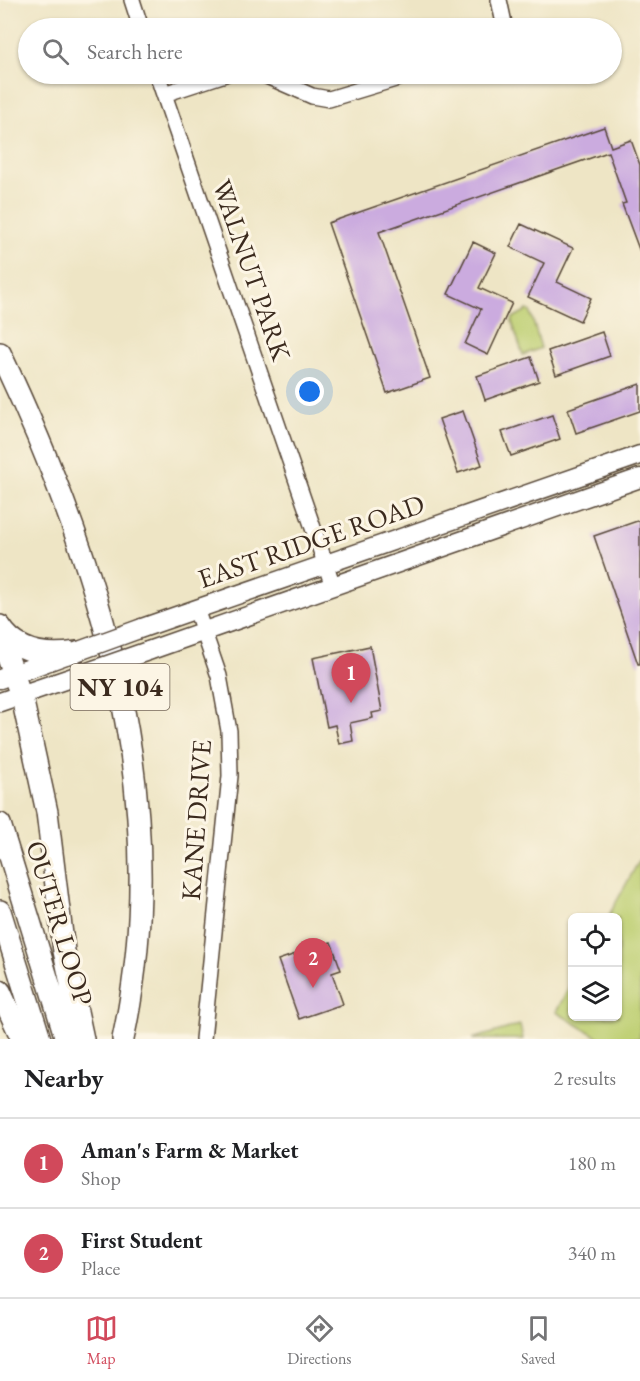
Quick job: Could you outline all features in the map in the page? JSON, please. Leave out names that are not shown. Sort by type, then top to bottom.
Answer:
[{"type":"highway","name":"NY 104","points":[[0,353],[42,447],[74,529],[112,654],[129,730],[139,806],[142,882],[134,980],[123,1039]]},
{"type":"highway","points":[[0,626],[13,641],[29,650],[45,654],[76,652]]},
{"type":"highway","points":[[0,634],[7,676],[21,695],[48,819],[65,958],[83,1039]]},
{"type":"highway","name":"OUTER LOOP","points":[[0,824],[66,1039]]},
{"type":"highway","name":"OUTER LOOP","points":[[0,911],[40,1039]]},
{"type":"highway","points":[[0,991],[22,1039]]},
{"type":"main road","name":"EAST RIDGE ROAD","points":[[7,676],[640,455]]},
{"type":"main road","name":"EAST RIDGE ROAD","points":[[0,702],[640,478]]},
{"type":"street","points":[[132,0],[138,18]]},
{"type":"street","points":[[499,0],[503,18]]},
{"type":"street","name":"WALNUT PARK","points":[[160,84],[333,586]]},
{"type":"street","points":[[164,94],[194,84]]},
{"type":"street","points":[[285,84],[312,96],[329,99],[379,84]]},
{"type":"street","name":"KANE DRIVE","points":[[196,609],[226,708],[230,776],[205,998],[203,1039]]},
{"type":"green space","points":[[527,310],[530,311],[541,348],[523,355],[512,322],[513,318]]},
{"type":"green space","points":[[640,859],[640,1039],[601,1039],[571,1021],[622,1021],[622,913],[610,913]]},
{"type":"green space","points":[[568,990],[568,1019],[556,1012]]},
{"type":"green space","points":[[520,1025],[523,1039],[472,1039]]},
{"type":"building","points":[[604,127],[611,147],[631,140],[640,165],[640,252],[622,204],[626,203],[608,152],[379,232],[430,378],[387,393],[328,223]]},
{"type":"building","points":[[521,224],[573,248],[557,282],[591,298],[580,321],[528,297],[544,263],[510,247]]},
{"type":"building","points":[[473,242],[496,253],[479,288],[512,303],[488,355],[465,344],[481,309],[448,294]]},
{"type":"building","points":[[602,332],[610,356],[556,375],[548,351]]},
{"type":"building","points":[[531,357],[539,381],[485,400],[477,376]]},
{"type":"building","points":[[640,384],[640,411],[576,433],[568,409]]},
{"type":"building","points":[[463,411],[482,465],[458,473],[439,419]]},
{"type":"building","points":[[552,415],[560,439],[511,456],[502,432]]},
{"type":"building","points":[[640,520],[640,664],[638,664],[594,536]]},
{"type":"building","points":[[370,646],[382,711],[372,713],[373,718],[350,723],[353,741],[339,744],[335,725],[327,727],[313,658]]},
{"type":"building","points":[[331,942],[341,970],[332,973],[343,1004],[299,1019],[278,960]]},
{"type":"place","name":"Aman's Farm & Market","points":[[351,703]]},
{"type":"place","name":"First Student","points":[[313,988]]}]
